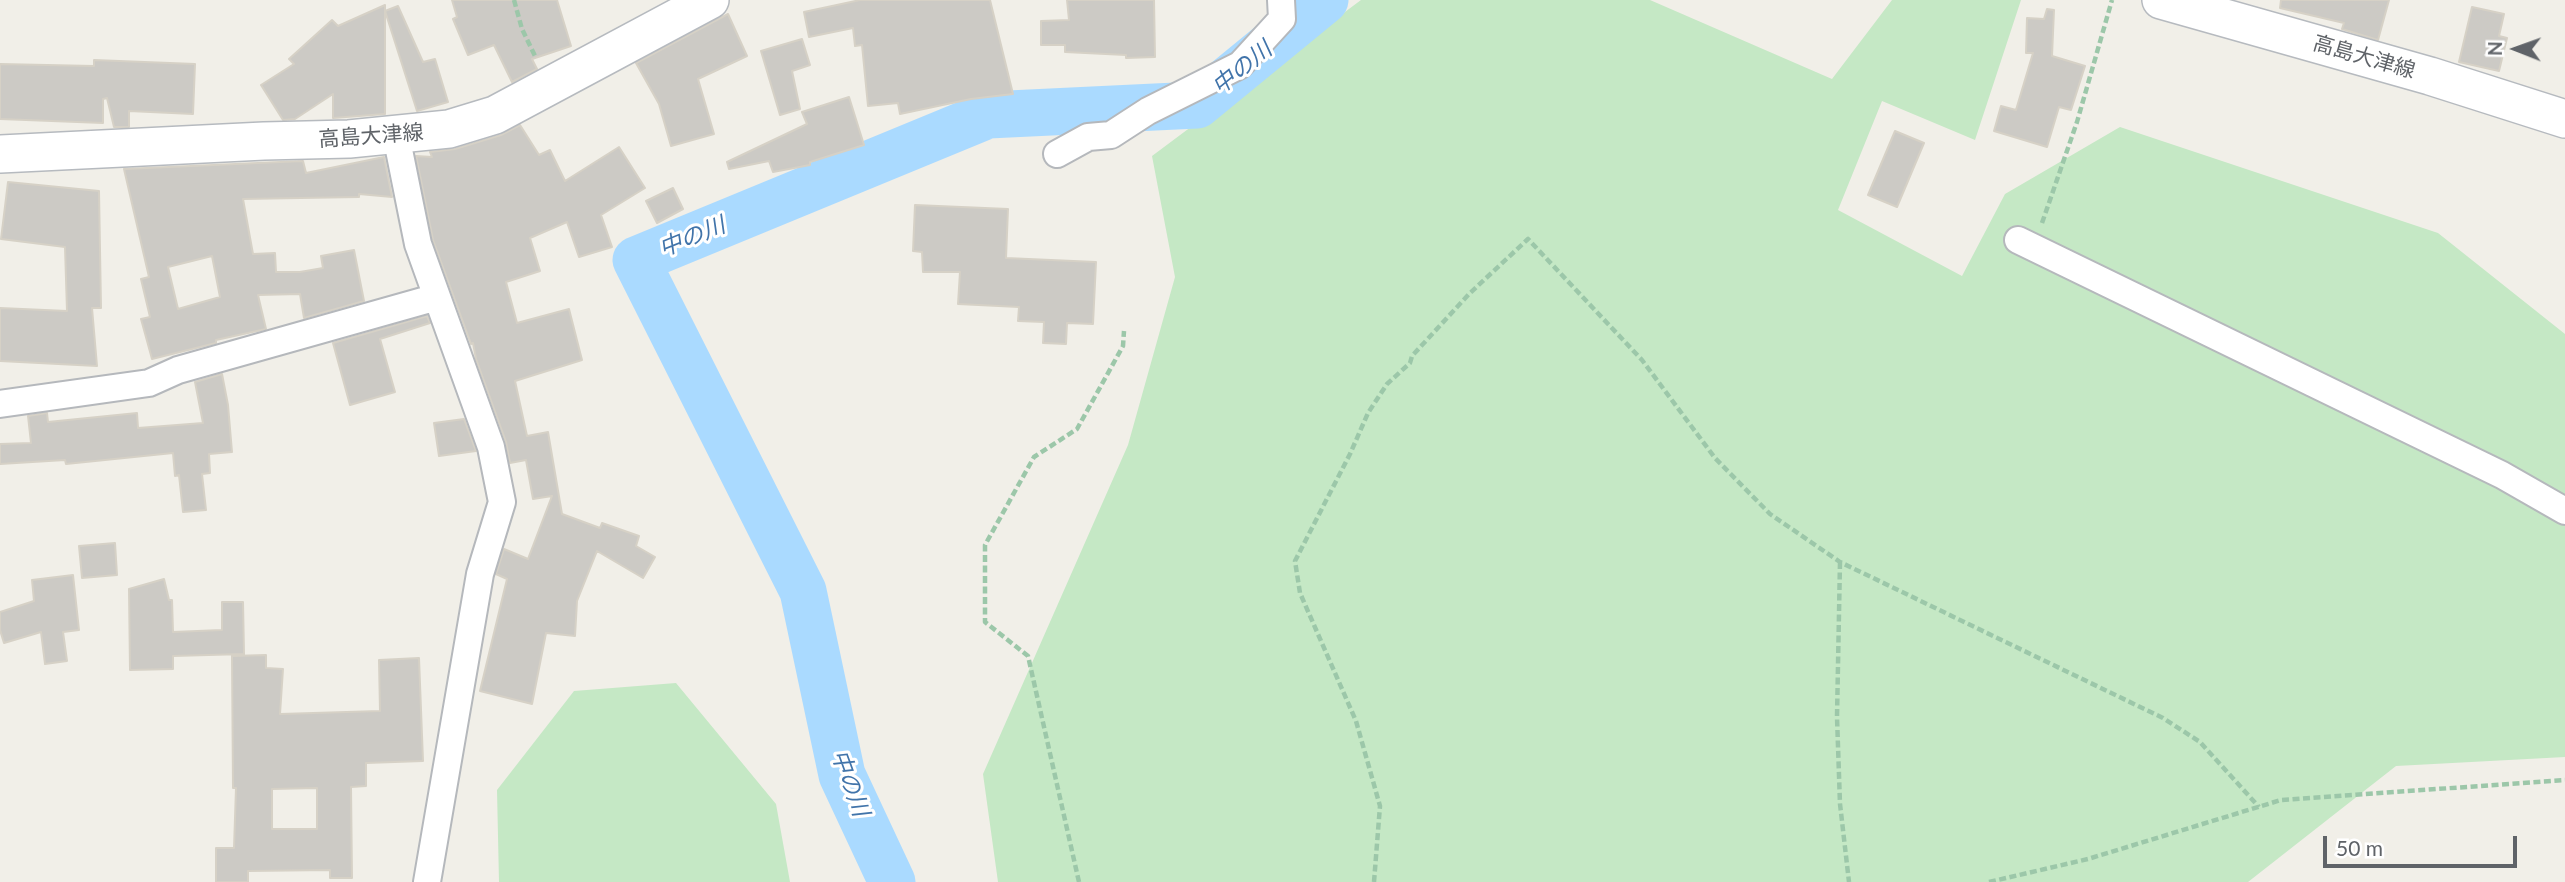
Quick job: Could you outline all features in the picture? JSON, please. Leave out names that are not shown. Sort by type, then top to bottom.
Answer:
[{"type":"main road","name":"高島大津線","points":[[0,154],[349,139],[449,129],[495,115],[710,0]]},
{"type":"main road","name":"高島大津線","points":[[2161,0],[2430,76],[2565,119]]},
{"type":"street","points":[[1058,154],[1088,137],[1111,135],[1149,111],[1240,65],[1282,19],[1281,0]]},
{"type":"street","points":[[396,135],[418,244],[491,447],[502,502],[480,574],[427,882]]},
{"type":"street","points":[[2026,243],[2502,475],[2565,511]]},
{"type":"street","points":[[0,404],[149,383],[178,370],[437,297]]},
{"type":"path","points":[[514,0],[522,29],[550,86]]},
{"type":"path","points":[[2026,243],[2077,122],[2112,0]]},
{"type":"path","points":[[1374,882],[1381,806],[1356,721],[1300,593],[1295,561],[1368,413],[1387,384],[1410,363],[1412,356],[1469,293],[1528,239],[1642,360],[1715,458],[1770,514],[1840,562],[2164,718],[2200,743],[2259,807]]},
{"type":"path","points":[[1079,882],[1028,656],[985,622],[985,545],[1034,457],[1077,429],[1123,346],[1124,331]]},
{"type":"path","points":[[1840,562],[1837,717],[1840,804],[1849,882]]},
{"type":"path","points":[[1989,882],[2088,859],[2281,800],[2565,780]]},
{"type":"green space","points":[[1361,0],[1650,0],[1832,79],[1892,0],[2021,0],[1975,140],[1882,101],[1838,210],[1962,276],[2005,194],[2120,127],[2438,233],[2565,334],[2565,757],[2396,766],[2248,882],[998,882],[983,774],[1128,445],[1175,277],[1152,156]]},
{"type":"green space","points":[[676,683],[776,804],[790,882],[499,882],[497,790],[574,691]]},
{"type":"building","points":[[452,0],[557,0],[571,46],[532,59],[537,69],[512,82],[494,45],[468,55],[453,19],[457,17]]},
{"type":"building","points":[[860,0],[990,0],[1013,94],[971,99],[900,114],[898,103],[868,106],[862,45],[855,46],[853,28],[809,37],[804,12]]},
{"type":"building","points":[[1067,0],[1154,0],[1155,57],[1126,58],[1126,55],[1065,52],[1065,45],[1041,45],[1041,21],[1069,20]]},
{"type":"building","points":[[2281,0],[2389,0],[2378,40],[2342,29],[2344,23],[2280,8]]},
{"type":"building","points":[[385,5],[385,114],[333,118],[333,94],[295,119],[283,120],[261,85],[294,64],[289,59],[332,20],[338,26]]},
{"type":"building","points":[[398,6],[423,62],[435,59],[448,102],[417,111],[385,11]]},
{"type":"building","points":[[2472,7],[2504,14],[2499,36],[2507,38],[2499,71],[2459,62]]},
{"type":"building","points":[[2047,9],[2054,10],[2052,56],[2085,66],[2071,110],[2059,107],[2047,147],[1994,131],[2001,106],[2016,110],[2033,53],[2026,53],[2027,18],[2044,19]]},
{"type":"building","points":[[728,14],[747,56],[698,79],[714,134],[671,146],[659,104],[636,63]]},
{"type":"building","points":[[802,39],[810,65],[792,71],[800,109],[780,115],[761,51]]},
{"type":"building","points":[[94,60],[195,64],[193,114],[129,111],[129,127],[114,127],[107,98],[103,99],[103,123],[0,119],[0,64],[94,66]]},
{"type":"building","points":[[849,97],[864,145],[810,162],[810,165],[773,172],[769,161],[729,169],[727,162],[807,124],[802,112]]},
{"type":"building","points":[[520,125],[539,155],[550,150],[565,181],[619,147],[645,188],[601,215],[612,247],[579,257],[567,222],[530,238],[540,271],[506,282],[517,323],[569,309],[582,360],[515,381],[527,436],[548,432],[562,514],[600,528],[602,523],[639,536],[636,546],[655,557],[643,578],[597,551],[577,601],[575,636],[546,633],[532,704],[480,691],[507,579],[496,574],[504,549],[528,559],[552,496],[533,499],[526,460],[510,463],[506,442],[476,359],[473,343],[471,344],[433,240],[416,156],[432,157],[430,152],[455,149],[501,135]]},
{"type":"building","points":[[1895,131],[1924,143],[1897,207],[1868,195]]},
{"type":"building","points":[[384,157],[392,197],[359,194],[359,197],[243,199],[253,254],[275,253],[276,272],[300,272],[323,268],[321,256],[354,250],[364,301],[304,318],[300,294],[258,295],[266,329],[152,359],[141,319],[150,317],[141,279],[149,277],[124,169],[303,161],[306,173]],"holes":[[[212,256],[220,297],[178,309],[168,267]]]},
{"type":"building","points":[[8,182],[99,191],[101,308],[92,308],[97,366],[0,361],[0,308],[67,311],[65,247],[1,239]]},
{"type":"building","points":[[673,188],[683,209],[657,223],[646,201]]},
{"type":"building","points":[[915,205],[1008,209],[1006,258],[1096,262],[1093,324],[1067,323],[1066,344],[1043,343],[1044,322],[1018,321],[1019,307],[958,304],[960,272],[923,272],[922,252],[913,251]]},
{"type":"building","points":[[427,316],[430,323],[380,339],[395,392],[350,405],[333,343]]},
{"type":"building","points":[[222,374],[232,452],[209,454],[210,473],[202,474],[206,510],[183,512],[179,475],[175,476],[173,453],[66,464],[65,460],[0,464],[0,444],[31,443],[28,416],[47,413],[48,422],[137,413],[138,428],[203,423],[195,382]]},
{"type":"building","points":[[464,419],[476,451],[439,456],[434,423]]},
{"type":"building","points":[[115,543],[117,575],[82,578],[79,546]]},
{"type":"building","points":[[73,575],[79,630],[63,632],[67,661],[45,664],[41,632],[4,643],[0,630],[0,612],[34,601],[32,580]]},
{"type":"building","points":[[164,579],[169,600],[172,600],[173,632],[222,630],[222,602],[243,602],[244,654],[173,656],[173,669],[130,670],[129,589]]},
{"type":"building","points":[[266,655],[266,668],[283,669],[280,714],[380,711],[379,660],[419,658],[423,761],[366,763],[366,786],[351,787],[352,878],[330,878],[330,870],[248,871],[248,882],[216,882],[216,848],[234,848],[236,788],[233,788],[232,656]],"holes":[[[317,788],[317,829],[272,829],[272,789]]]},
{"type":"waterway","name":"中の川","points":[[892,882],[842,775],[803,591],[636,260],[988,115],[1197,105],[1325,0]]}]
